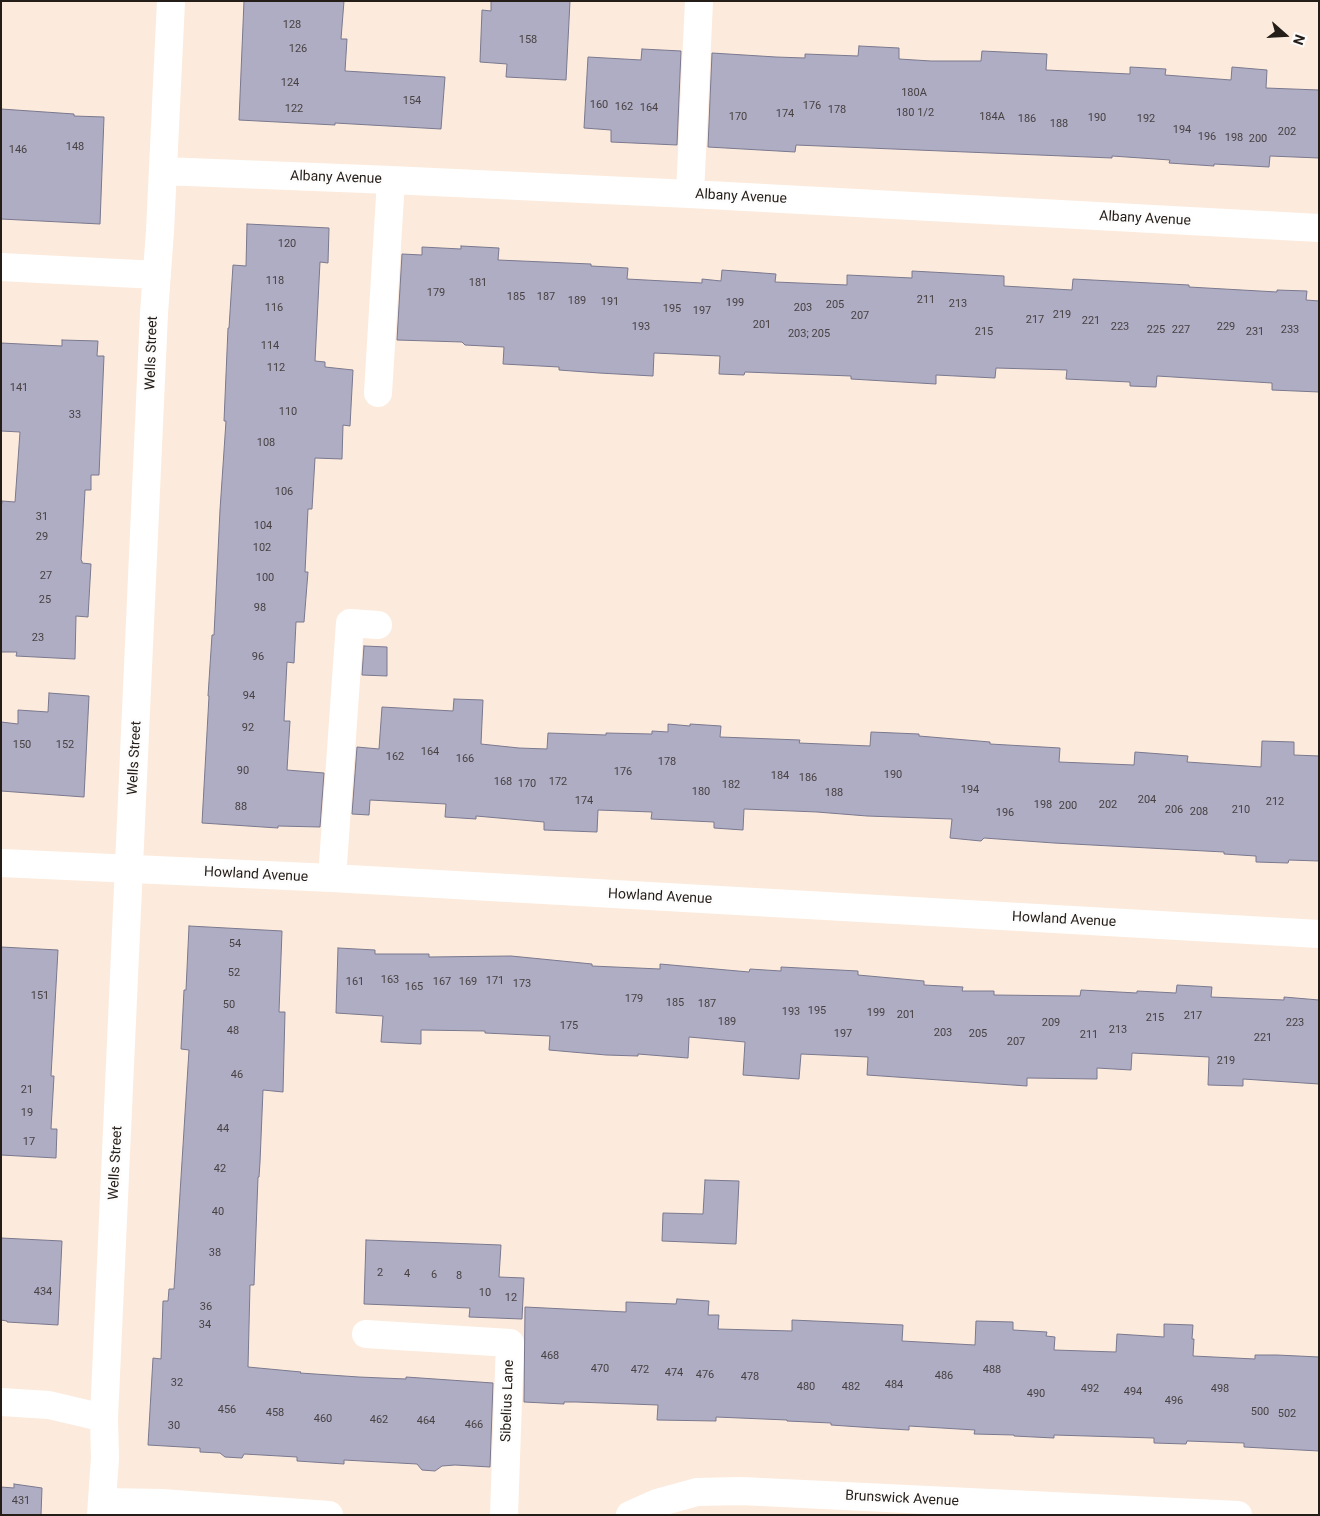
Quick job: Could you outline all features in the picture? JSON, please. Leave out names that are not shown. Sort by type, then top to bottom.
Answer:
[{"type":"street","name":"Wells Street","points":[[102,1509],[105,1458],[104,1418],[156,275],[171,1]]},
{"type":"street","points":[[690,194],[699,1]]},
{"type":"street","name":"Albany Avenue","points":[[163,171],[690,194],[1319,228]]},
{"type":"street","points":[[378,392],[391,180]]},
{"type":"street","points":[[1,267],[156,275]]},
{"type":"street","points":[[332,878],[350,623],[378,625]]},
{"type":"street","name":"Howland Avenue","points":[[1,862],[332,878],[1319,934]]},
{"type":"street","name":"Sibelius Lane","points":[[366,1334],[510,1343],[504,1515]]},
{"type":"street","points":[[1,1402],[49,1405],[104,1418]]},
{"type":"street","name":"Brunswick Avenue","points":[[630,1515],[657,1503],[698,1492],[741,1491],[1238,1515]]},
{"type":"street","points":[[102,1509],[161,1503],[328,1515]]},
{"type":"building","points":[[244,1],[344,1],[341,39],[347,39],[345,71],[445,77],[441,129],[239,120]]},
{"type":"building","points":[[491,1],[570,1],[566,80],[506,77],[507,64],[480,62],[482,10],[491,11]]},
{"type":"building","points":[[859,46],[899,48],[899,59],[931,61],[981,61],[982,51],[1047,54],[1046,70],[1130,74],[1130,67],[1166,69],[1165,75],[1231,80],[1232,67],[1267,70],[1266,88],[1319,90],[1319,158],[1270,156],[1269,167],[1169,163],[1170,160],[1112,156],[1112,158],[796,145],[795,152],[708,147],[712,53],[805,58],[805,54],[858,56]]},
{"type":"building","points":[[642,49],[681,51],[677,145],[611,142],[611,130],[584,128],[588,57],[641,60]]},
{"type":"building","points":[[1,109],[104,117],[100,224],[1,219]]},
{"type":"building","points":[[247,224],[329,228],[328,263],[320,262],[315,361],[325,362],[325,367],[353,370],[350,426],[343,425],[342,459],[315,458],[312,509],[308,509],[305,572],[308,572],[304,622],[296,622],[294,663],[287,662],[284,721],[290,721],[287,770],[324,773],[320,827],[278,826],[278,828],[202,823],[208,696],[212,635],[214,635],[226,421],[224,421],[228,328],[233,265],[246,266]]},
{"type":"building","points":[[461,246],[499,248],[498,260],[591,264],[591,266],[628,268],[627,279],[702,283],[702,279],[721,281],[722,270],[776,274],[775,282],[847,285],[847,275],[912,278],[912,271],[1004,276],[1004,286],[1072,290],[1073,279],[1277,292],[1277,290],[1307,291],[1306,300],[1319,301],[1319,392],[1272,390],[1272,383],[1157,376],[1156,387],[1130,386],[1130,382],[1066,379],[1067,370],[996,368],[995,378],[936,375],[936,384],[851,379],[851,376],[745,372],[744,375],[719,374],[720,356],[654,353],[653,376],[599,373],[559,370],[559,367],[503,364],[504,347],[465,345],[462,342],[397,340],[402,254],[422,255],[422,247],[461,249]]},
{"type":"building","points":[[62,340],[98,341],[97,356],[104,356],[99,475],[91,475],[91,490],[85,490],[81,560],[82,563],[91,564],[88,617],[76,616],[75,659],[16,656],[17,652],[1,652],[1,510],[2,501],[15,502],[20,432],[1,431],[1,343],[62,346]]},
{"type":"building","points":[[364,646],[387,647],[387,676],[362,675]]},
{"type":"building","points":[[49,693],[89,696],[84,797],[1,791],[1,722],[18,724],[18,710],[48,712]]},
{"type":"building","points":[[454,699],[483,700],[481,744],[519,748],[547,749],[548,733],[652,734],[652,731],[668,732],[668,724],[690,726],[690,724],[721,726],[720,737],[800,740],[799,743],[870,746],[871,732],[919,734],[919,736],[990,742],[990,744],[1060,748],[1059,762],[1134,765],[1135,752],[1188,756],[1187,762],[1261,767],[1262,741],[1294,742],[1294,755],[1319,756],[1319,861],[1289,860],[1288,863],[1256,862],[1256,856],[1224,854],[1224,852],[984,838],[981,841],[950,838],[952,819],[817,812],[744,809],[743,830],[714,828],[714,822],[651,819],[652,812],[598,810],[597,832],[544,830],[544,822],[476,816],[476,819],[445,817],[446,804],[370,800],[369,815],[352,814],[357,747],[379,749],[382,707],[453,711]]},
{"type":"building","points":[[189,926],[282,931],[279,1012],[285,1012],[283,1092],[263,1090],[254,1285],[250,1285],[248,1367],[359,1377],[406,1379],[406,1377],[493,1383],[490,1467],[455,1465],[442,1466],[435,1471],[422,1470],[417,1464],[344,1460],[344,1464],[297,1461],[297,1457],[244,1454],[242,1458],[225,1457],[220,1453],[200,1452],[200,1448],[148,1445],[153,1358],[161,1359],[163,1301],[168,1301],[169,1289],[174,1289],[189,1050],[181,1049]]},
{"type":"building","points":[[1,947],[58,950],[51,1076],[54,1076],[51,1129],[57,1129],[56,1158],[1,1155]]},
{"type":"building","points":[[338,948],[375,950],[375,954],[429,954],[429,957],[511,956],[592,964],[592,966],[660,969],[660,964],[749,972],[750,969],[781,971],[781,967],[858,971],[858,975],[924,981],[924,985],[963,987],[962,991],[994,991],[994,995],[1080,996],[1081,990],[1176,993],[1177,985],[1212,987],[1211,997],[1284,1000],[1284,997],[1319,1000],[1319,1084],[1243,1079],[1243,1086],[1208,1085],[1209,1057],[1132,1053],[1131,1070],[1097,1068],[1097,1079],[1027,1078],[1027,1086],[867,1075],[868,1057],[801,1054],[799,1079],[743,1075],[745,1042],[689,1037],[688,1058],[638,1054],[638,1056],[606,1055],[549,1050],[550,1036],[485,1033],[485,1031],[421,1030],[421,1044],[381,1042],[383,1016],[336,1013]]},
{"type":"building","points":[[705,1180],[739,1181],[736,1244],[662,1241],[663,1213],[703,1214]]},
{"type":"building","points":[[1,1238],[62,1241],[58,1325],[1,1320]]},
{"type":"building","points":[[366,1240],[501,1245],[499,1277],[524,1278],[522,1319],[469,1317],[470,1308],[364,1304]]},
{"type":"building","points":[[677,1299],[709,1301],[708,1315],[719,1315],[718,1329],[792,1331],[792,1320],[903,1325],[902,1341],[975,1345],[976,1321],[1013,1322],[1013,1330],[1047,1332],[1046,1336],[1055,1337],[1054,1350],[1116,1352],[1117,1334],[1164,1337],[1164,1324],[1193,1325],[1193,1356],[1255,1359],[1255,1355],[1319,1357],[1319,1451],[1244,1447],[1244,1443],[1187,1441],[1186,1444],[1154,1443],[1154,1438],[1054,1435],[1054,1438],[974,1434],[975,1430],[909,1426],[909,1430],[787,1420],[716,1417],[716,1421],[657,1420],[658,1405],[524,1402],[525,1307],[626,1312],[626,1302],[676,1304]]},
{"type":"building","points":[[14,1484],[42,1488],[41,1515],[1,1515],[1,1487],[14,1488]]}]
